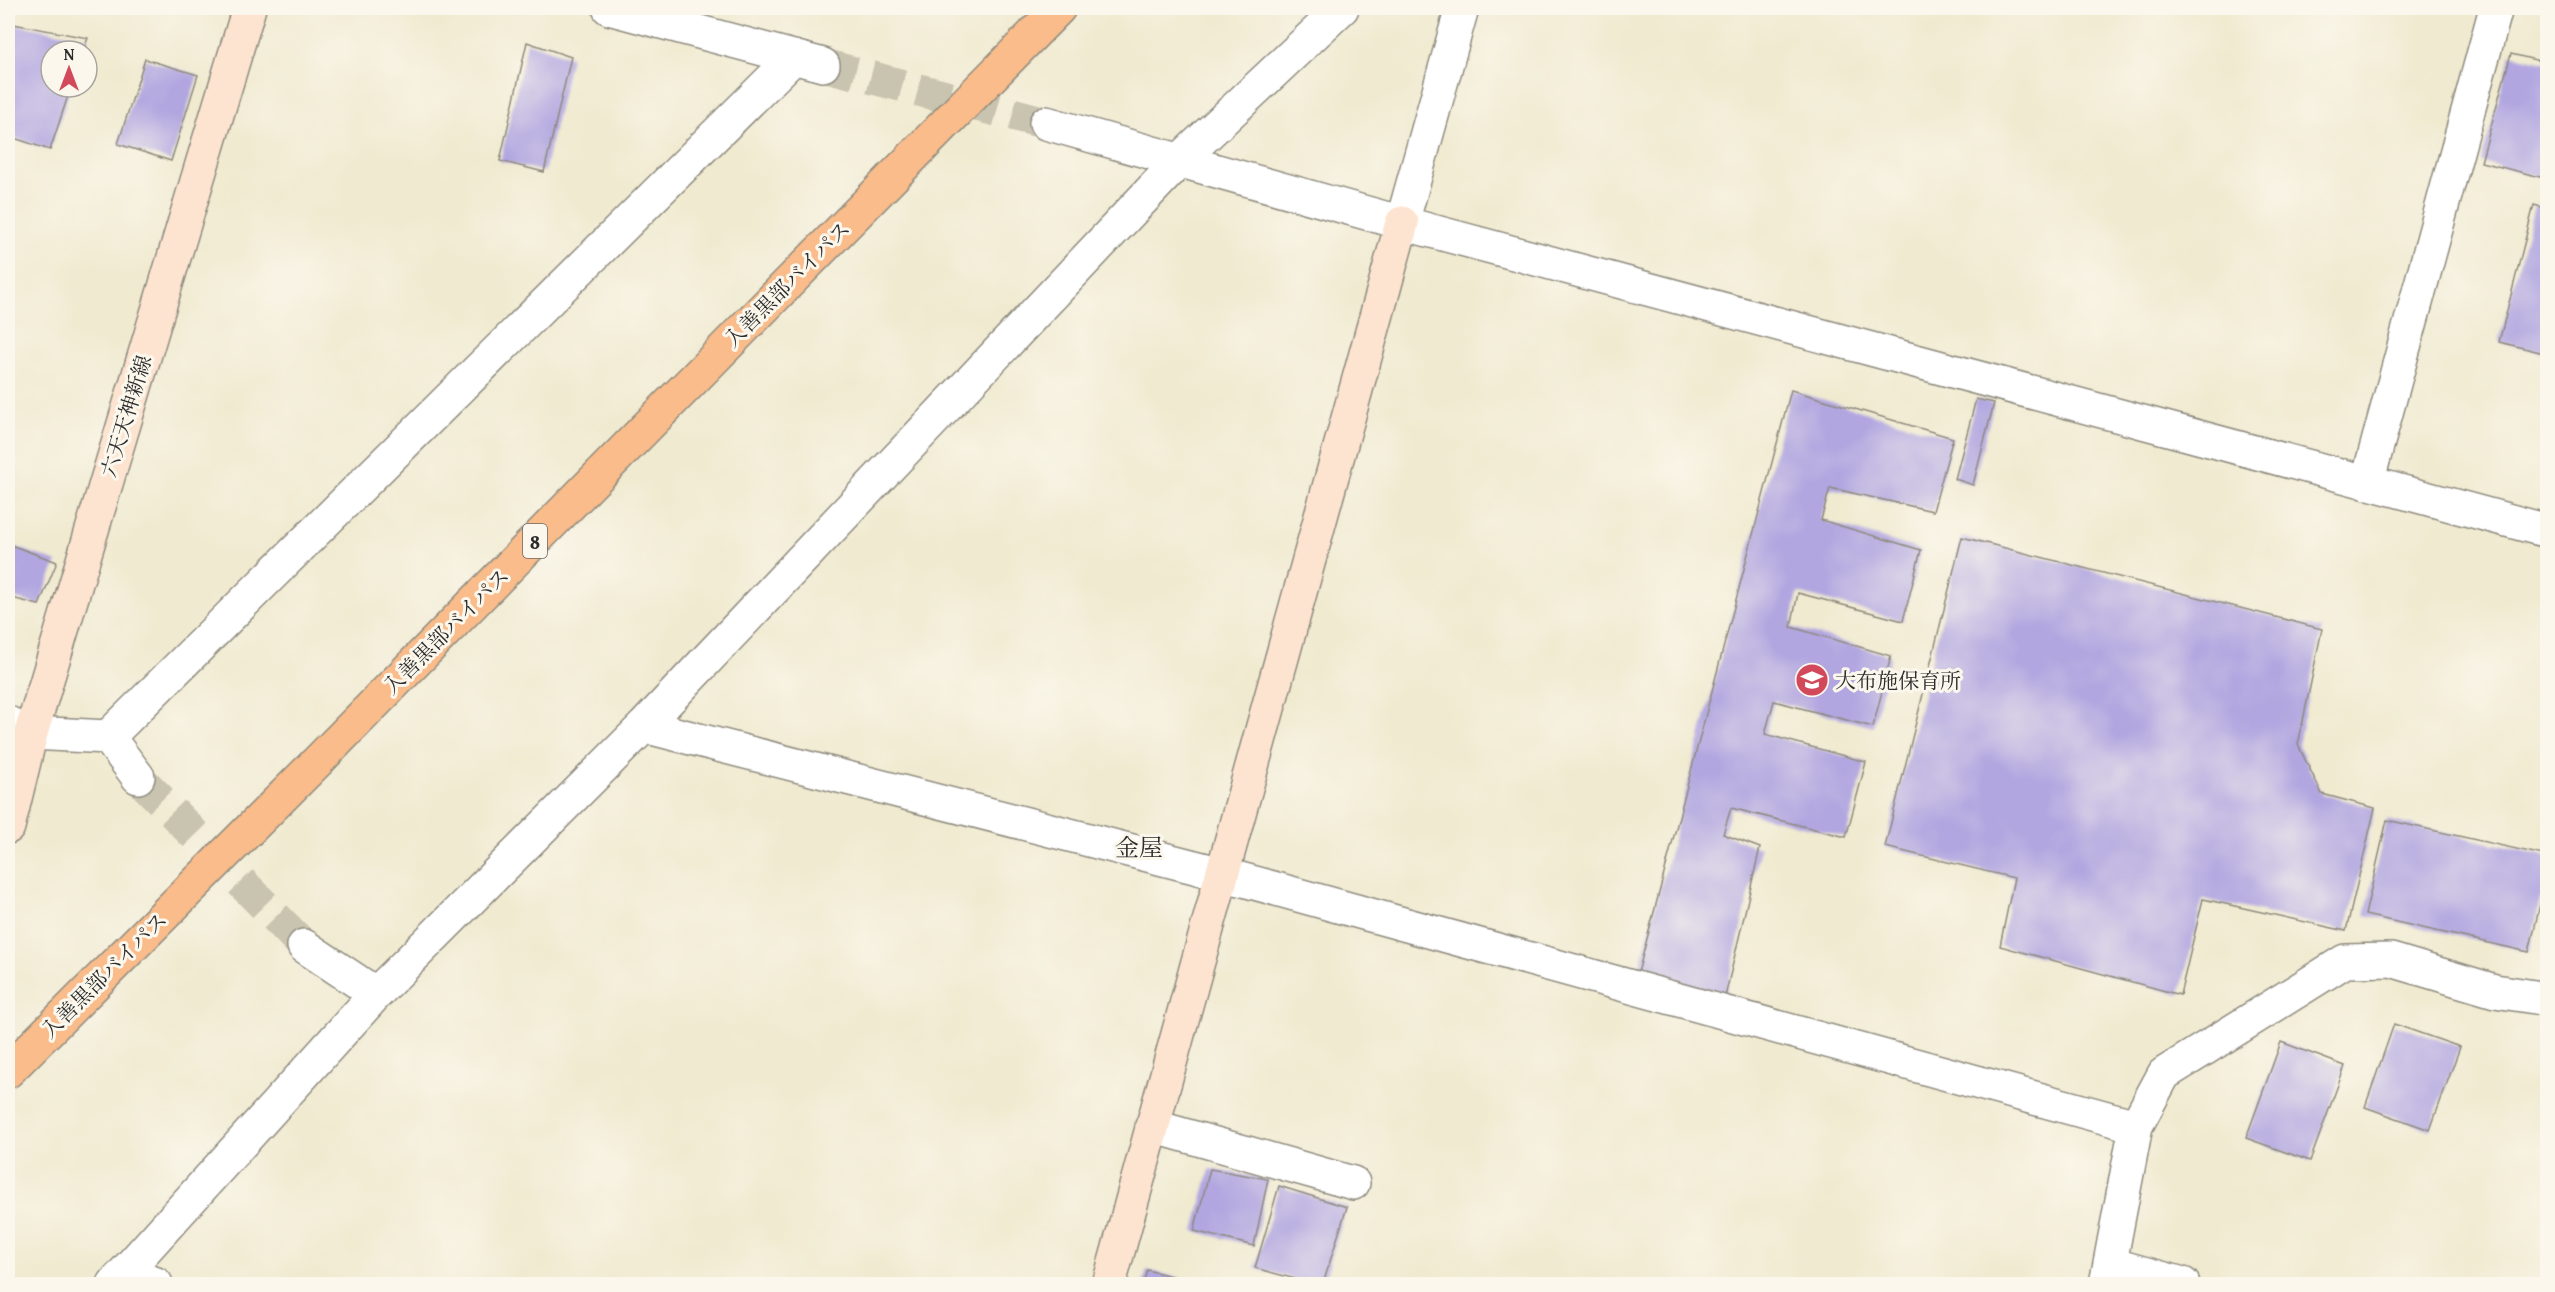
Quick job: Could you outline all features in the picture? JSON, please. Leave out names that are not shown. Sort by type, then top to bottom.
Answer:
[{"type":"highway","name":"入善黒部バイパス","points":[[8,1071],[311,768],[1059,8]]},
{"type":"street","name":"六天天神新線","points":[[8,826],[19,728],[249,8]]},
{"type":"street","points":[[108,737],[809,61],[609,8]]},
{"type":"street","points":[[120,1279],[376,994],[644,726],[1179,160],[1342,8]]},
{"type":"street","points":[[1109,1284],[1462,8]]},
{"type":"street","points":[[2367,483],[2496,8]]},
{"type":"street","points":[[1046,123],[1402,223],[2547,531]]},
{"type":"street","points":[[644,726],[1222,874],[2136,1126]]},
{"type":"street","points":[[19,728],[108,737],[138,777]]},
{"type":"street","points":[[304,946],[376,994]]},
{"type":"street","points":[[2183,1284],[2108,1274],[2136,1126],[2164,1074],[2345,961],[2391,960],[2494,991],[2547,999]]},
{"type":"street","points":[[1152,1126],[1353,1183]]},
{"type":"street","points":[[120,1279],[156,1284]]},
{"type":"building","points":[[8,23],[88,38],[39,39],[39,99],[67,99],[50,150],[8,136]]},
{"type":"building","points":[[527,42],[571,57],[544,172],[500,161]]},
{"type":"building","points":[[2511,54],[2548,63],[2548,179],[2481,162]]},
{"type":"building","points":[[145,59],[198,75],[171,161],[118,144]]},
{"type":"building","points":[[2534,205],[2548,209],[2548,354],[2499,342]]},
{"type":"building","points":[[1791,390],[1953,438],[1933,511],[1830,488],[1821,520],[1921,550],[1903,621],[1798,593],[1791,627],[1891,656],[1873,727],[1774,701],[1765,734],[1866,762],[1846,837],[1731,808],[1723,834],[1760,848],[1725,997],[1638,973]]},
{"type":"building","points":[[1976,399],[1994,403],[1973,485],[1955,479]]},
{"type":"building","points":[[1962,537],[2322,629],[2298,745],[2322,794],[2375,808],[2346,931],[2203,899],[2180,995],[2000,946],[2014,878],[1885,847]]},
{"type":"building","points":[[8,544],[57,562],[39,605],[8,597]]},
{"type":"building","points":[[2387,820],[2548,856],[2548,870],[2529,952],[2365,915]]},
{"type":"building","points":[[2394,1024],[2460,1047],[2430,1130],[2365,1107]]},
{"type":"building","points":[[2281,1042],[2345,1066],[2310,1161],[2246,1138]]},
{"type":"building","points":[[1210,1169],[1268,1179],[1254,1246],[1194,1231]]},
{"type":"building","points":[[1279,1186],[1347,1207],[1323,1284],[1314,1284],[1255,1268]]},
{"type":"building","points":[[1147,1270],[1204,1284],[1143,1284]]},
{"type":"tunnel","points":[[823,65],[1046,123]]},
{"type":"tunnel","points":[[138,777],[304,946]]},
{"type":"place","name":"大布施保育所","points":[[1812,680]]},
{"type":"district","name":"金屋","points":[[1139,847]]}]
